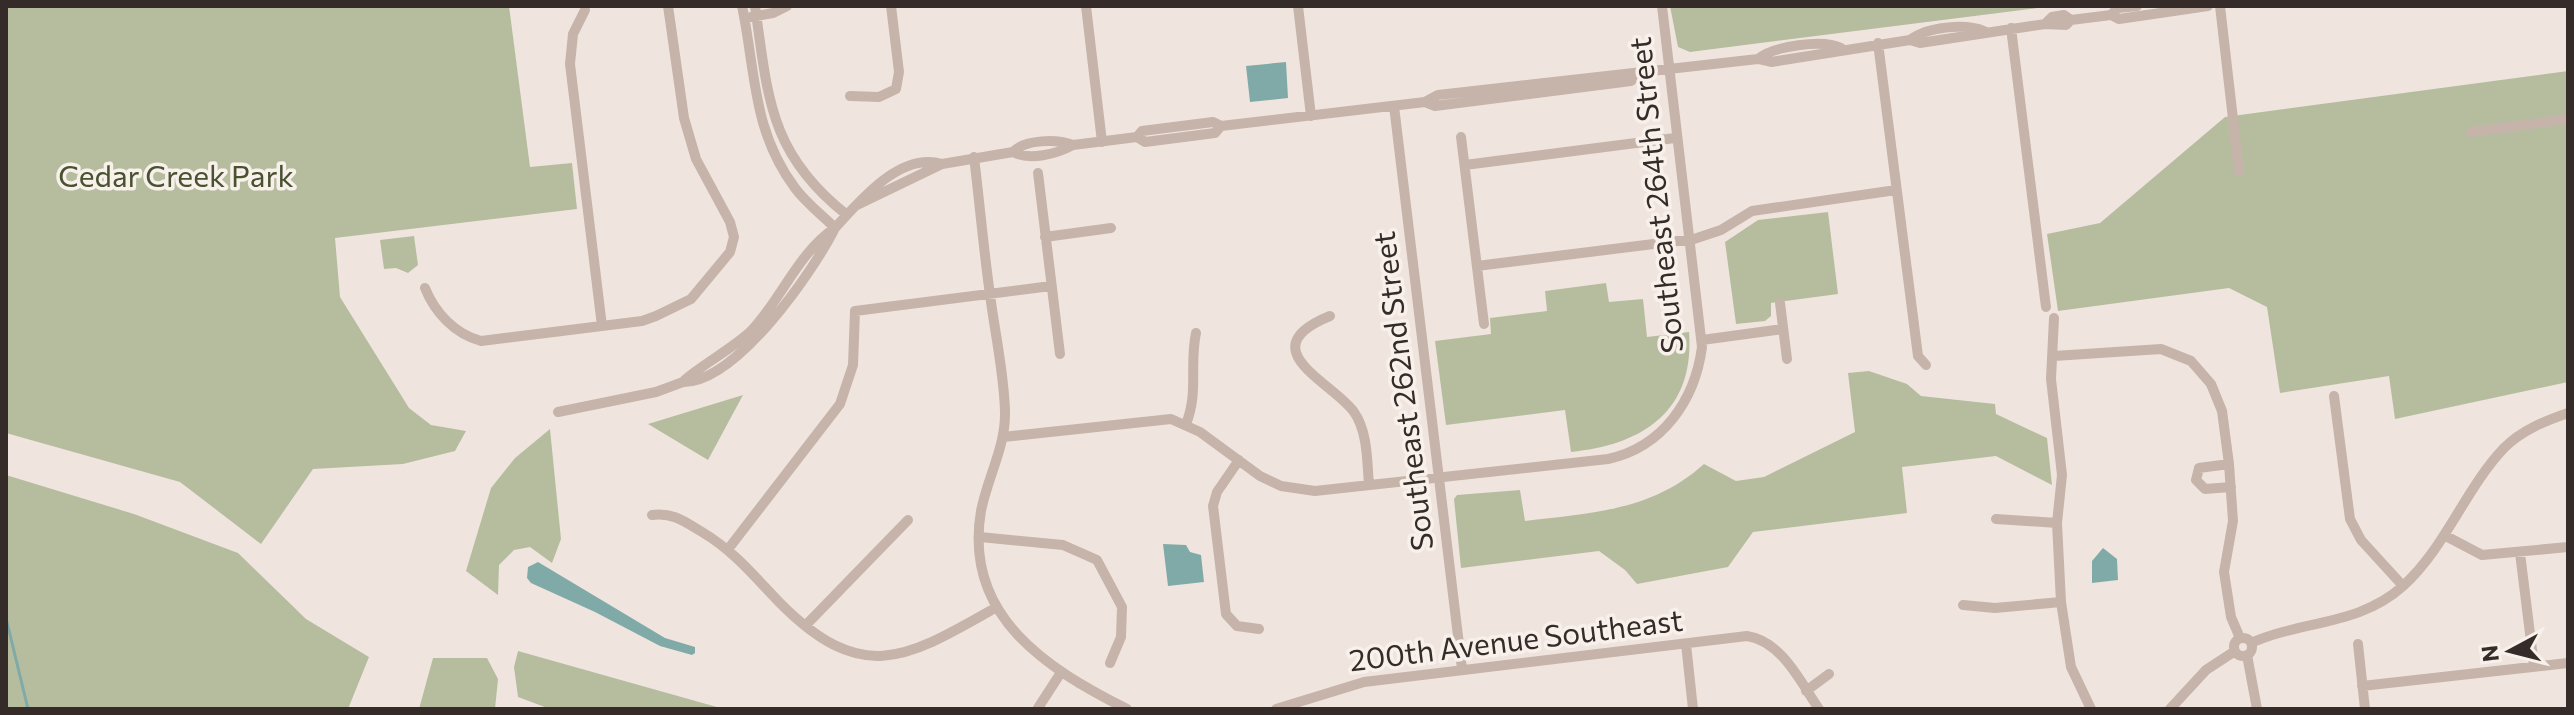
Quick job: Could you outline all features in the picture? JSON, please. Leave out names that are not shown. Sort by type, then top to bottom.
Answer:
[{"type":"street","points":[[425,288],[435,310],[467,338],[481,341],[642,321],[691,299],[730,252],[734,237],[730,222],[707,183],[691,142],[668,6]]},
{"type":"street","points":[[742,6],[756,101],[769,143],[797,191],[835,228]]},
{"type":"street","points":[[745,18],[756,11],[787,6]]},
{"type":"street","points":[[850,96],[879,97],[896,89],[899,72],[891,6]]},
{"type":"street","points":[[1086,6],[1102,142]]},
{"type":"street","points":[[1298,6],[1311,116]]},
{"type":"street","name":"Southeast 264th Street","points":[[1439,478],[1617,457],[1644,444],[1672,421],[1693,386],[1702,340],[1675,138],[1662,6]]},
{"type":"street","points":[[2111,15],[2118,8],[2137,6]]},
{"type":"street","points":[[558,412],[656,392],[683,382],[693,383],[709,375],[754,341],[778,314],[835,228],[857,205],[942,164],[1013,152],[1021,157],[1062,151],[1073,145],[1137,137],[1142,131],[1213,122],[1221,126],[1394,106],[1425,102],[1438,95],[1629,72],[1638,75],[1758,59],[1766,52],[1832,44],[1841,48],[1910,40],[1919,32],[1973,26],[1984,31],[2011,28],[2045,24],[2052,17],[2064,15],[2071,20],[2111,15],[2119,19],[2208,6]]},
{"type":"street","points":[[2220,6],[2239,171]]},
{"type":"street","points":[[586,7],[573,34],[570,64],[602,326]]},
{"type":"street","points":[[756,11],[776,127],[817,191],[847,215]]},
{"type":"street","points":[[2011,28],[2046,307]]},
{"type":"street","points":[[1878,43],[1918,356],[1926,365]]},
{"type":"street","name":"Southeast 262nd Street","points":[[1394,106],[1462,669]]},
{"type":"street","points":[[2471,132],[2568,119]]},
{"type":"street","points":[[1461,137],[1484,324]]},
{"type":"street","points":[[1465,165],[1675,138]]},
{"type":"street","points":[[974,157],[1004,395],[1003,437],[982,510],[980,537],[985,573],[997,607],[1038,658],[1060,674],[1127,709]]},
{"type":"street","points":[[1038,173],[1060,354]]},
{"type":"street","points":[[1477,266],[1689,240],[1706,236],[1752,211],[1896,190]]},
{"type":"street","points":[[1045,237],[1111,228]]},
{"type":"street","points":[[729,548],[840,404],[853,365],[855,311],[1051,286]]},
{"type":"street","points":[[1780,303],[1787,359]]},
{"type":"street","points":[[1330,316],[1304,330],[1298,342],[1299,361],[1310,376],[1353,411],[1364,437],[1369,485]]},
{"type":"street","points":[[2054,318],[2051,379],[2062,475],[2057,523],[2061,602],[2071,667],[2091,709]]},
{"type":"street","points":[[1702,340],[1783,329]]},
{"type":"street","points":[[1186,424],[1196,389],[1193,359],[1196,333]]},
{"type":"street","points":[[2054,356],[2146,348],[2176,354],[2198,368],[2219,401],[2229,464],[2233,521],[2224,572],[2228,607],[2251,650],[2247,655],[2257,709]]},
{"type":"street","points":[[2334,396],[2350,519],[2361,540],[2403,586]]},
{"type":"street","points":[[2235,651],[2234,644],[2345,619],[2369,609],[2403,586],[2444,535],[2505,447],[2533,426],[2568,413]]},
{"type":"street","points":[[1003,437],[1156,420],[1186,424],[1260,476],[1297,490],[1439,478]]},
{"type":"street","points":[[1239,460],[1217,492],[1213,513],[1226,614],[1237,626],[1259,629]]},
{"type":"street","points":[[2229,464],[2199,468],[2196,480],[2205,489],[2231,487]]},
{"type":"street","points":[[652,515],[672,514],[729,548],[805,626],[824,640],[851,653],[875,657],[896,655],[933,643],[997,607]]},
{"type":"street","points":[[1996,519],[2027,518],[2057,523]]},
{"type":"street","points":[[805,626],[908,520]]},
{"type":"street","points":[[2444,535],[2482,555],[2568,547]]},
{"type":"street","points":[[980,537],[1063,545],[1097,560],[1122,607],[1121,637],[1110,663]]},
{"type":"street","points":[[2520,553],[2534,666]]},
{"type":"street","points":[[1963,605],[1995,608],[2061,602]]},
{"type":"street","name":"200th Avenue Southeast","points":[[1276,709],[1347,685],[1747,636],[1765,641],[1779,654],[1806,691]]},
{"type":"street","points":[[1686,644],[1693,709]]},
{"type":"street","points":[[2358,644],[2365,709]]},
{"type":"street","points":[[2235,651],[2247,655]]},
{"type":"street","points":[[2170,709],[2206,670],[2235,651]]},
{"type":"street","points":[[2362,686],[2568,663]]},
{"type":"street","points":[[1038,708],[1060,674]]},
{"type":"street","points":[[1819,709],[1806,691],[1829,674]]},
{"type":"green space","name":"Cedar Creek Park","points":[[6,6],[509,6],[530,167],[572,163],[577,209],[335,238],[340,297],[409,408],[431,425],[466,431],[455,451],[403,464],[313,469],[261,544],[180,482],[6,433]]},
{"type":"green space","points":[[1670,6],[2053,6],[1690,52],[1678,47]]},
{"type":"green space","points":[[2568,71],[2568,382],[2395,419],[2389,376],[2280,393],[2267,307],[2229,288],[2058,311],[2047,234],[2100,223],[2225,117]]},
{"type":"green space","points":[[1828,212],[1838,294],[1771,303],[1771,316],[1765,321],[1736,324],[1725,242],[1758,220]]},
{"type":"green space","points":[[414,236],[418,265],[408,273],[396,268],[384,269],[380,240]]},
{"type":"green space","points":[[1606,283],[1609,302],[1643,299],[1647,337],[1689,332],[1689,360],[1683,383],[1673,403],[1659,419],[1642,432],[1621,441],[1571,452],[1565,410],[1446,425],[1435,341],[1491,334],[1490,318],[1547,311],[1545,291]]},
{"type":"green space","points":[[1869,371],[1907,384],[1921,396],[1995,404],[1996,414],[2047,438],[2052,485],[1996,456],[1902,467],[1907,513],[1753,532],[1728,567],[1637,584],[1625,570],[1599,551],[1461,568],[1454,499],[1457,495],[1520,490],[1525,521],[1597,512],[1642,501],[1684,480],[1704,464],[1736,481],[1764,477],[1855,432],[1848,373]]},
{"type":"green space","points":[[743,395],[708,460],[648,424]]},
{"type":"green space","points":[[550,429],[561,539],[552,563],[530,547],[514,550],[499,565],[498,595],[466,571],[491,488],[515,458]]},
{"type":"green space","points":[[6,475],[134,514],[238,553],[306,619],[369,657],[348,709],[6,709]]},
{"type":"green space","points":[[518,651],[724,709],[550,709],[518,697],[514,667]]},
{"type":"green space","points":[[433,658],[487,658],[498,679],[495,709],[419,709]]},
{"type":"water","points":[[1286,62],[1288,98],[1250,102],[1246,66]]},
{"type":"water","points":[[1163,544],[1186,545],[1190,552],[1201,555],[1204,582],[1168,586]]},
{"type":"water","points":[[2103,548],[2117,559],[2118,580],[2092,583],[2092,561]]},
{"type":"water","points":[[538,562],[665,638],[695,647],[695,653],[692,655],[660,646],[531,583],[527,578],[528,567]]},
{"type":"waterway","points":[[6,618],[28,709]]}]
